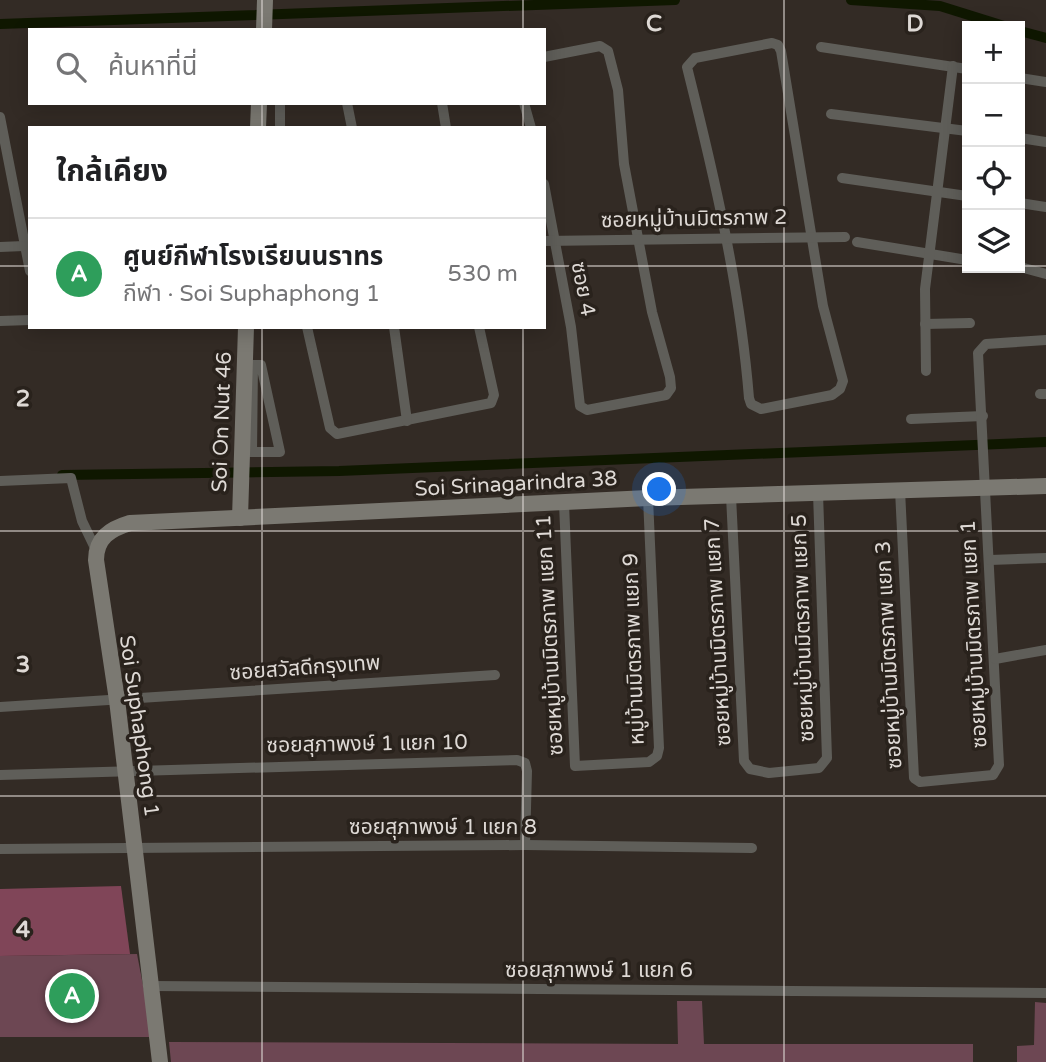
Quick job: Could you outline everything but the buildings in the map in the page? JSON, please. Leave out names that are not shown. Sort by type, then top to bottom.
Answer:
[{"type":"street","points":[[264,26],[265,0]]},
{"type":"street","points":[[772,43],[778,45],[781,51],[823,306],[842,385],[832,395],[761,409],[751,404],[743,333],[725,238],[711,162],[687,67],[695,58],[772,43]]},
{"type":"street","points":[[546,57],[600,46],[608,51],[618,90],[622,152],[638,239]]},
{"type":"street","points":[[821,47],[962,68]]},
{"type":"street","points":[[926,371],[925,324],[929,254],[953,66]]},
{"type":"street","points":[[1025,79],[1046,82]]},
{"type":"street","points":[[258,126],[260,105]]},
{"type":"street","points":[[280,105],[280,126]]},
{"type":"street","points":[[347,105],[352,126]]},
{"type":"street","points":[[442,105],[446,126]]},
{"type":"street","points":[[525,105],[530,126]]},
{"type":"street","points":[[831,114],[962,130]]},
{"type":"street","points":[[0,117],[28,263]]},
{"type":"street","points":[[1025,139],[1046,142]]},
{"type":"street","points":[[842,178],[962,195]]},
{"type":"street","name":"ซอย 4","points":[[546,203],[550,241],[571,327],[578,402],[587,410],[670,392],[668,369],[652,312],[638,239]]},
{"type":"street","points":[[1025,204],[1046,207]]},
{"type":"street","name":"ซอยหมู่บ้านมิตรภาพ 2","points":[[550,241],[845,237]]},
{"type":"street","points":[[857,242],[962,259]]},
{"type":"street","points":[[0,247],[24,246]]},
{"type":"street","points":[[1025,268],[1046,274]]},
{"type":"street","points":[[0,321],[28,320]]},
{"type":"street","points":[[925,324],[970,323]]},
{"type":"street","name":"Soi On Nut 46","points":[[240,518],[241,478],[245,455],[246,329]]},
{"type":"street","points":[[307,329],[332,433],[344,434],[491,403],[494,395],[478,329]]},
{"type":"street","points":[[394,329],[407,421]]},
{"type":"street","name":"ซอยหมู่บ้านมิตรภาพ แยก 1","points":[[952,780],[993,775],[998,770],[979,348],[986,344],[1046,341]]},
{"type":"street","points":[[253,365],[261,365],[280,452],[245,455],[253,365]]},
{"type":"street","points":[[911,419],[983,416]]},
{"type":"street","points":[[0,481],[71,478],[82,522],[96,550]]},
{"type":"street","name":"Soi Srinagarindra 38","points":[[240,518],[648,498],[1046,486]]},
{"type":"street","name":"ซอยหมู่บ้านมิตรภาพ แยก 3","points":[[900,490],[913,774],[920,782],[952,780]]},
{"type":"street","name":"ซอยหมู่บ้านมิตรภาพ แยก 5","points":[[787,771],[819,768],[827,758],[818,493]]},
{"type":"street","name":"ซอยหมู่บ้านมิตรภาพ แยก 7","points":[[731,496],[744,761],[756,771],[787,771]]},
{"type":"street","name":"หมู่บ้านมิตรภาพ แยก 9","points":[[575,766],[649,762],[657,756],[648,498]]},
{"type":"street","name":"ซอยหมู่บ้านมิตรภาพ แยก 11","points":[[564,503],[575,766]]},
{"type":"street","points":[[96,550],[105,535],[130,523],[240,518]]},
{"type":"street","name":"Soi Suphaphong 1","points":[[96,550],[126,770],[160,1062]]},
{"type":"street","points":[[990,560],[1046,558]]},
{"type":"street","points":[[995,659],[1046,650]]},
{"type":"street","name":"ซอยสวัสดีกรุงเทพ","points":[[0,707],[495,675]]},
{"type":"street","name":"ซอยสุภาพงษ์ 1 แยก 10","points":[[126,770],[517,760],[525,763],[526,767],[525,845]]},
{"type":"street","points":[[0,775],[126,770]]},
{"type":"street","name":"ซอยสุภาพงษ์ 1 แยก 8","points":[[0,849],[525,845],[752,848]]},
{"type":"street","name":"ซอยสุภาพงษ์ 1 แยก 6","points":[[151,986],[1046,993]]},
{"type":"shaded area","points":[[121,886],[130,954],[0,956],[0,889]]},
{"type":"shaded area","points":[[137,954],[153,1037],[0,1037],[0,956]]},
{"type":"shaded area","points":[[677,1001],[702,1001],[704,1044],[973,1044],[973,1062],[171,1062],[169,1042],[678,1044]]},
{"type":"shaded area","points":[[1035,1002],[1046,1003],[1046,1062],[1017,1062],[1017,1046],[1034,1045]]},
{"type":"waterway","points":[[0,24],[675,0]]},
{"type":"waterway","points":[[851,0],[940,6],[988,21]]},
{"type":"waterway","points":[[1025,32],[1046,38]]},
{"type":"waterway","points":[[62,475],[339,471],[1046,442]]},
{"type":"place","name":"ศูนย์กีฬาโรงเรียนนราทร","points":[[72,996]]}]
